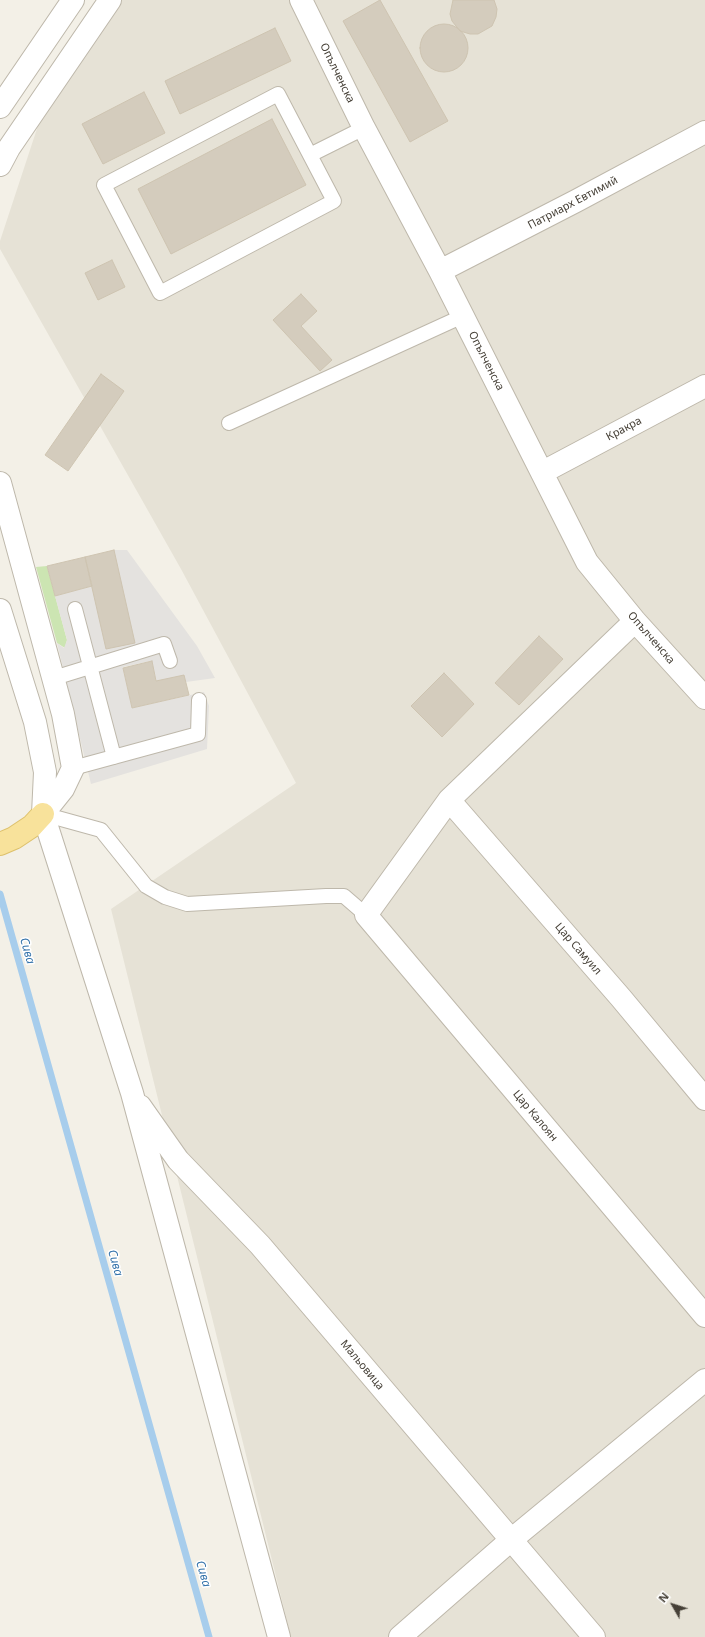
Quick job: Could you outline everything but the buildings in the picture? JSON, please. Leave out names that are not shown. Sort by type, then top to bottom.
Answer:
[{"type":"main road","points":[[7,841],[32,826],[43,814]]},
{"type":"street","points":[[0,107],[73,0]]},
{"type":"street","points":[[0,165],[9,148],[110,0]]},
{"type":"street","name":"Опълченска","points":[[301,0],[364,128],[440,271],[543,472],[587,562],[635,621],[705,698]]},
{"type":"street","name":"Патриарх Евтимий","points":[[440,271],[576,202],[705,132]]},
{"type":"street","name":"Кракра","points":[[543,472],[705,386]]},
{"type":"street","points":[[0,483],[54,678],[63,714],[73,768],[63,789],[43,814]]},
{"type":"street","points":[[0,610],[35,722],[46,772],[43,814],[132,1093],[279,1637]]},
{"type":"street","points":[[366,915],[449,800],[635,621]]},
{"type":"street","name":"Цар Самуил","points":[[449,800],[621,998],[705,1099]]},
{"type":"street","name":"Цар Калоян","points":[[366,915],[705,1316]]},
{"type":"street","name":"Мальовица","points":[[132,1093],[178,1160],[260,1245],[594,1637]]},
{"type":"street","points":[[400,1637],[511,1540],[705,1380]]},
{"type":"lane","points":[[278,94],[310,155],[334,201],[160,293],[104,186],[278,94]]},
{"type":"lane","points":[[310,155],[364,128]]},
{"type":"lane","points":[[229,424],[463,316]]},
{"type":"lane","points":[[75,609],[114,757]]},
{"type":"lane","points":[[54,678],[91,668],[164,644],[170,662]]},
{"type":"lane","points":[[73,768],[198,734],[200,700]]},
{"type":"lane","points":[[43,814],[101,830],[146,886],[165,897],[187,904],[344,896],[366,915]]},
{"type":"shaded area","points":[[116,0],[705,0],[705,1637],[291,1637],[111,909],[296,783],[181,569],[0,249],[0,241],[55,74]]},
{"type":"shaded area","points":[[114,550],[127,550],[197,646],[215,678],[186,682],[156,681],[151,661],[123,667],[132,708],[204,692],[209,706],[207,749],[91,784],[57,643],[64,648],[67,640],[55,596],[92,586]]},
{"type":"green space","points":[[47,566],[67,640],[65,648],[57,643],[36,567]]},
{"type":"waterway","name":"Сива","points":[[0,894],[209,1637]]}]
